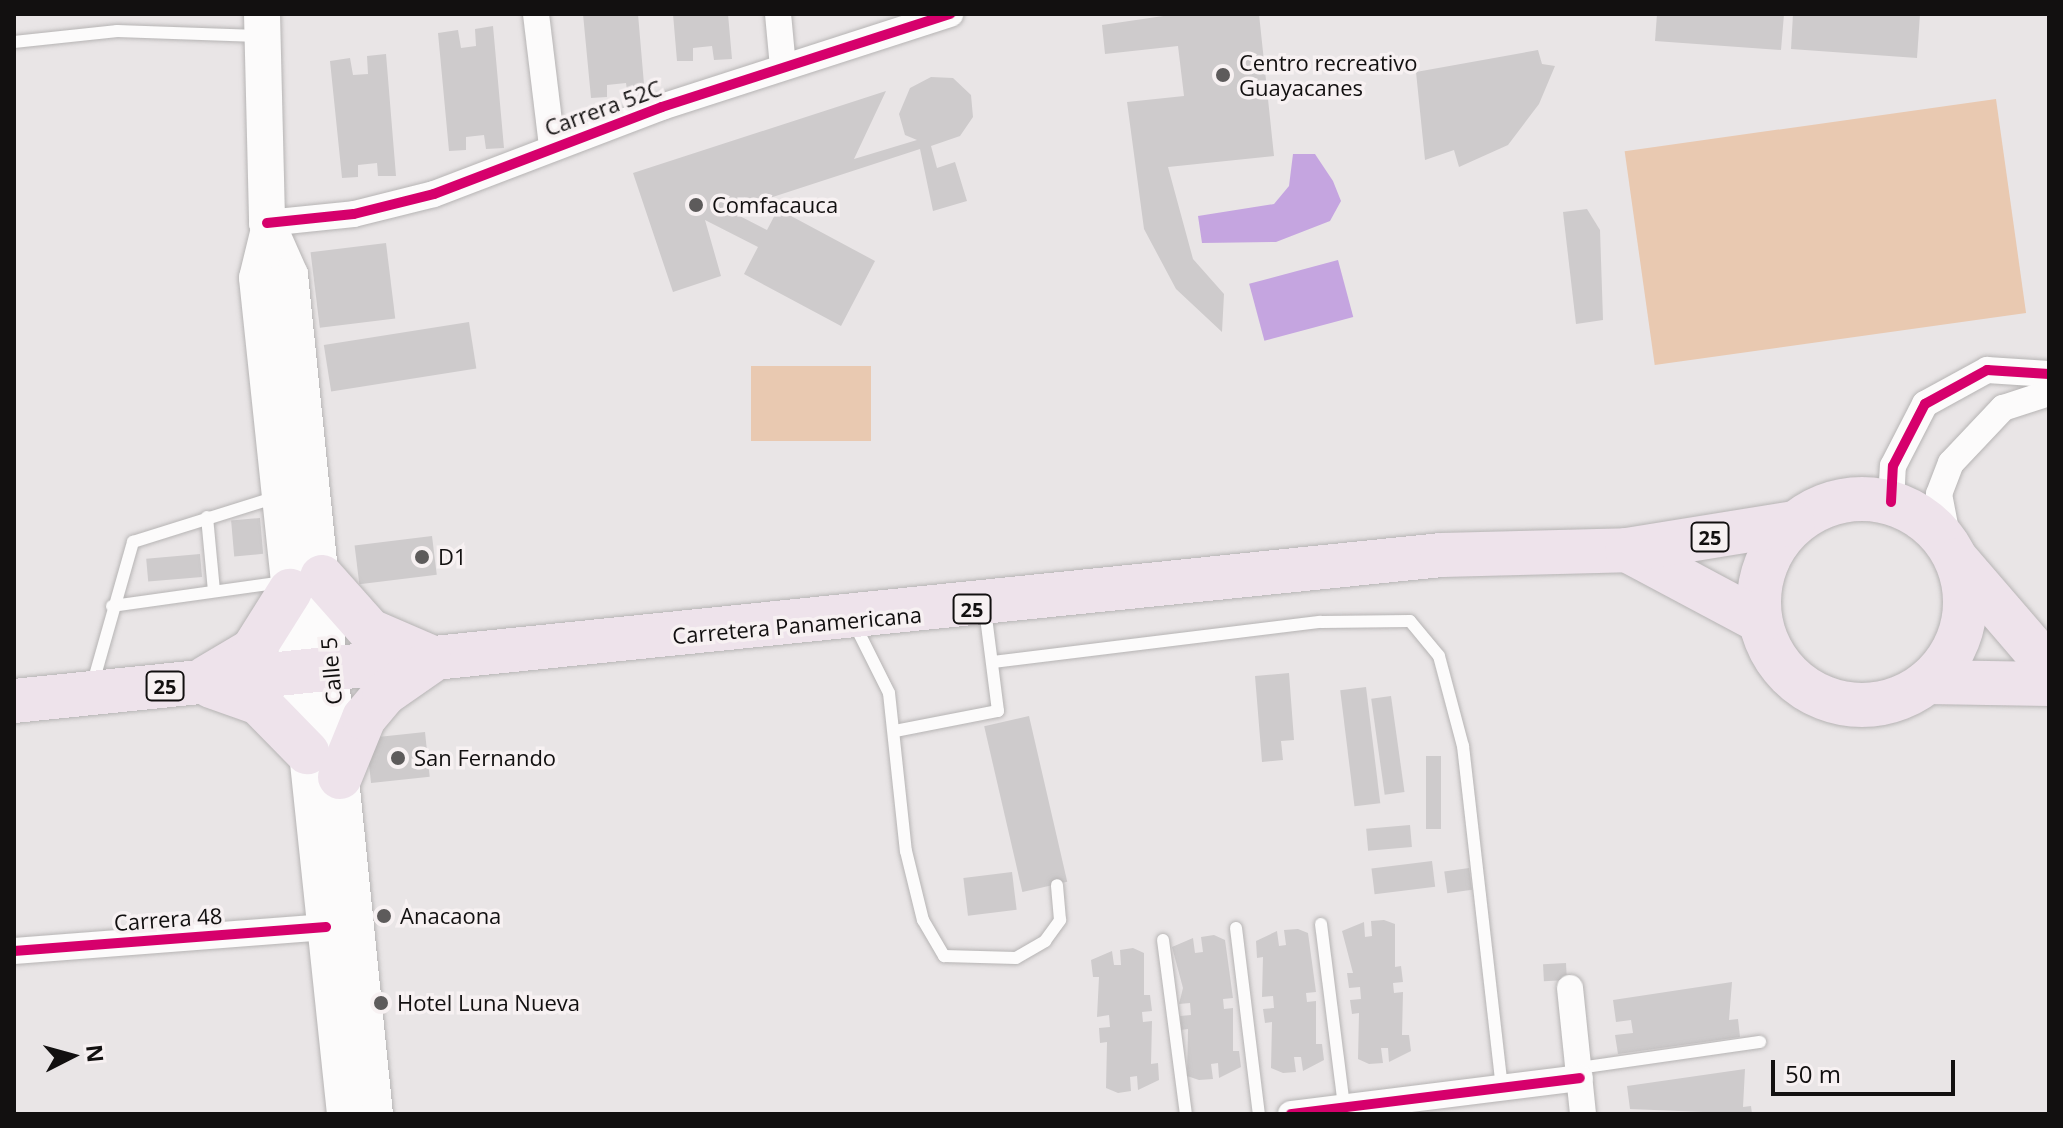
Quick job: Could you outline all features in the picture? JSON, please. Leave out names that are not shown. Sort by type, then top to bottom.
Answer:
[{"type":"highway","points":[[2049,667],[1934,527],[1891,502],[1857,498],[1823,505],[1793,523],[1764,567],[1760,621],[1788,675],[1813,693],[1872,705],[1927,682],[2049,684]]},
{"type":"highway","name":"Carretera Panamericana","points":[[14,701],[984,607],[1442,555],[1627,550],[1793,523]]},
{"type":"highway","name":"Carretera Panamericana","points":[[1627,550],[1760,621]]},
{"type":"highway","points":[[1927,682],[1962,626],[1953,553]]},
{"type":"highway","points":[[300,583],[370,631],[436,659],[374,706],[323,765],[259,703],[193,683],[253,650],[300,583]]},
{"type":"main road","name":"Calle 5","points":[[262,25],[268,228],[257,278],[280,496],[300,583],[315,671],[323,765],[375,1114]]},
{"type":"main road","name":"Calle 5","points":[[268,228],[290,275],[300,583]]},
{"type":"main road","name":"Calle 5","points":[[323,765],[326,927],[345,1114]]},
{"type":"street","points":[[536,14],[552,147]]},
{"type":"street","points":[[778,14],[783,67]]},
{"type":"street","name":"Carrera 52C","points":[[268,228],[354,214],[434,194],[552,147],[783,67],[950,14]]},
{"type":"street","points":[[1891,502],[1893,466],[1925,404],[1987,370],[2049,374]]},
{"type":"street","points":[[1953,553],[1939,494],[1951,463],[2003,408],[2049,393]]},
{"type":"street","name":"Carrera 48","points":[[14,951],[326,927]]},
{"type":"street","points":[[1570,988],[1583,1114]]},
{"type":"street","points":[[1291,1114],[1502,1088],[1579,1073]]},
{"type":"lane","points":[[14,42],[117,31],[262,25]]},
{"type":"lane","points":[[90,694],[112,606],[133,542],[280,496]]},
{"type":"lane","points":[[207,517],[214,591]]},
{"type":"lane","points":[[112,606],[214,591],[300,583]]},
{"type":"lane","points":[[895,731],[998,711],[984,607]]},
{"type":"lane","points":[[853,620],[889,693],[906,851],[923,920],[944,956],[1016,958],[1045,941],[1060,920],[1057,885]]},
{"type":"lane","points":[[993,662],[1321,622],[1410,621],[1439,656],[1463,746],[1502,1088]]},
{"type":"lane","points":[[1321,924],[1344,1107]]},
{"type":"lane","points":[[1236,928],[1259,1114]]},
{"type":"lane","points":[[1163,940],[1186,1114]]},
{"type":"lane","points":[[1579,1073],[1760,1042]]},
{"type":"shaded area","points":[[1996,99],[2026,313],[1655,365],[1625,151]]},
{"type":"shaded area","points":[[1293,154],[1315,154],[1333,181],[1341,201],[1330,221],[1276,242],[1202,243],[1198,216],[1274,204],[1289,186]]},
{"type":"shaded area","points":[[1338,260],[1353,317],[1264,341],[1249,284]]},
{"type":"shaded area","points":[[751,366],[871,366],[871,441],[751,441]]},
{"type":"building","points":[[583,14],[638,14],[645,96],[628,97],[626,83],[607,85],[607,97],[591,98]]},
{"type":"building","points":[[673,14],[728,14],[732,59],[714,60],[712,46],[693,48],[693,61],[677,61]]},
{"type":"building","name":"Centro recreativo Guayacanes","points":[[1177,14],[1259,14],[1274,156],[1168,167],[1193,259],[1224,294],[1222,332],[1176,289],[1144,229],[1127,102],[1184,96],[1178,46],[1105,54],[1102,25]]},
{"type":"building","points":[[1657,14],[1784,14],[1781,50],[1655,41]]},
{"type":"building","points":[[1793,14],[1920,14],[1917,58],[1791,49]]},
{"type":"building","points":[[493,26],[504,148],[486,149],[484,135],[466,137],[466,150],[449,151],[438,33],[458,30],[461,48],[476,46],[475,29]]},
{"type":"building","points":[[1538,50],[1542,64],[1555,66],[1539,104],[1508,145],[1459,167],[1454,150],[1425,160],[1416,72]]},
{"type":"building","points":[[386,54],[396,176],[378,176],[377,163],[358,165],[358,177],[342,178],[330,61],[350,58],[353,75],[368,74],[367,56]]},
{"type":"building","name":"Comfacauca","points":[[931,77],[953,78],[971,95],[973,117],[960,136],[931,146],[937,168],[955,162],[967,201],[933,211],[920,149],[730,211],[767,230],[778,209],[875,261],[841,326],[744,274],[758,247],[705,220],[721,276],[673,292],[633,173],[886,91],[854,159],[917,140],[905,135],[899,114],[910,88]]},
{"type":"building","points":[[1587,209],[1600,230],[1603,320],[1576,324],[1563,212]]},
{"type":"building","points":[[386,243],[395,318],[320,328],[311,252]]},
{"type":"building","points":[[469,322],[476,368],[331,391],[324,345]]},
{"type":"building","points":[[260,518],[263,554],[234,556],[231,521]]},
{"type":"building","points":[[432,536],[437,575],[359,584],[355,546]]},
{"type":"building","points":[[200,554],[202,577],[148,582],[146,559]]},
{"type":"building","points":[[1289,673],[1294,740],[1281,741],[1283,760],[1262,762],[1255,676]]},
{"type":"building","points":[[1366,687],[1380,803],[1354,806],[1340,690]]},
{"type":"building","points":[[1391,696],[1404,792],[1385,795],[1371,699]]},
{"type":"building","points":[[1029,716],[1067,882],[1022,892],[984,726]]},
{"type":"building","name":"San Fernando","points":[[425,732],[430,777],[371,783],[366,738]]},
{"type":"building","points":[[1426,756],[1441,756],[1441,829],[1426,829]]},
{"type":"building","points":[[1410,825],[1412,847],[1368,851],[1366,829]]},
{"type":"building","points":[[1432,861],[1435,887],[1375,894],[1371,868]]},
{"type":"building","points":[[1469,868],[1472,890],[1447,893],[1444,871]]},
{"type":"building","points":[[1012,872],[1017,910],[968,916],[963,878]]},
{"type":"building","points":[[1384,920],[1395,924],[1395,967],[1401,966],[1403,982],[1393,983],[1394,993],[1403,992],[1402,1035],[1409,1035],[1411,1051],[1389,1062],[1388,1048],[1381,1048],[1383,1063],[1369,1064],[1358,1059],[1359,1013],[1352,1014],[1350,1000],[1361,999],[1360,987],[1349,988],[1347,973],[1353,973],[1342,931],[1364,922],[1365,937],[1372,936],[1371,921]]},
{"type":"building","points":[[1298,929],[1308,933],[1316,992],[1306,993],[1307,1002],[1316,1001],[1316,1044],[1322,1044],[1324,1060],[1303,1071],[1301,1057],[1294,1057],[1296,1072],[1283,1073],[1271,1068],[1272,1022],[1265,1023],[1263,1009],[1274,1008],[1273,996],[1262,997],[1263,957],[1257,958],[1256,941],[1277,931],[1279,946],[1286,945],[1284,930]]},
{"type":"building","points":[[1214,935],[1225,940],[1233,998],[1223,999],[1224,1009],[1233,1008],[1233,1051],[1239,1051],[1241,1067],[1219,1078],[1218,1063],[1211,1064],[1213,1079],[1199,1080],[1187,1076],[1188,1029],[1181,1030],[1180,1016],[1191,1015],[1190,1003],[1179,1004],[1183,988],[1172,947],[1193,938],[1195,953],[1203,952],[1201,937]]},
{"type":"building","points":[[1133,948],[1144,953],[1144,995],[1150,995],[1152,1011],[1142,1012],[1143,1022],[1152,1021],[1151,1064],[1158,1063],[1159,1080],[1138,1090],[1137,1076],[1130,1077],[1131,1091],[1118,1093],[1106,1088],[1107,1042],[1100,1043],[1099,1028],[1110,1027],[1109,1015],[1097,1017],[1099,977],[1093,977],[1091,960],[1112,951],[1114,965],[1121,965],[1120,950]]},
{"type":"building","points":[[1566,963],[1567,980],[1544,981],[1543,964]]},
{"type":"building","points":[[1732,982],[1729,1020],[1738,1019],[1740,1037],[1618,1054],[1615,1035],[1633,1033],[1631,1020],[1616,1022],[1613,1000]]},
{"type":"building","points":[[1745,1069],[1743,1107],[1751,1106],[1752,1114],[1630,1109],[1627,1086]]},
{"type":"cycle path","points":[[267,223],[354,214],[434,194],[662,107],[950,14]]},
{"type":"cycle path","points":[[1891,502],[1893,466],[1925,404],[1987,370],[2049,374]]},
{"type":"cycle path","points":[[14,951],[326,927]]},
{"type":"cycle path","points":[[1291,1114],[1580,1078]]},
{"type":"place","name":"Centro recreativo Guayacanes","points":[[1223,75]]},
{"type":"place","name":"Comfacauca","points":[[696,205]]},
{"type":"place","name":"D1","points":[[422,557]]},
{"type":"place","name":"San Fernando","points":[[398,758]]},
{"type":"place","name":"Anacaona","points":[[384,916]]},
{"type":"place","name":"Hotel Luna Nueva","points":[[381,1003]]}]
